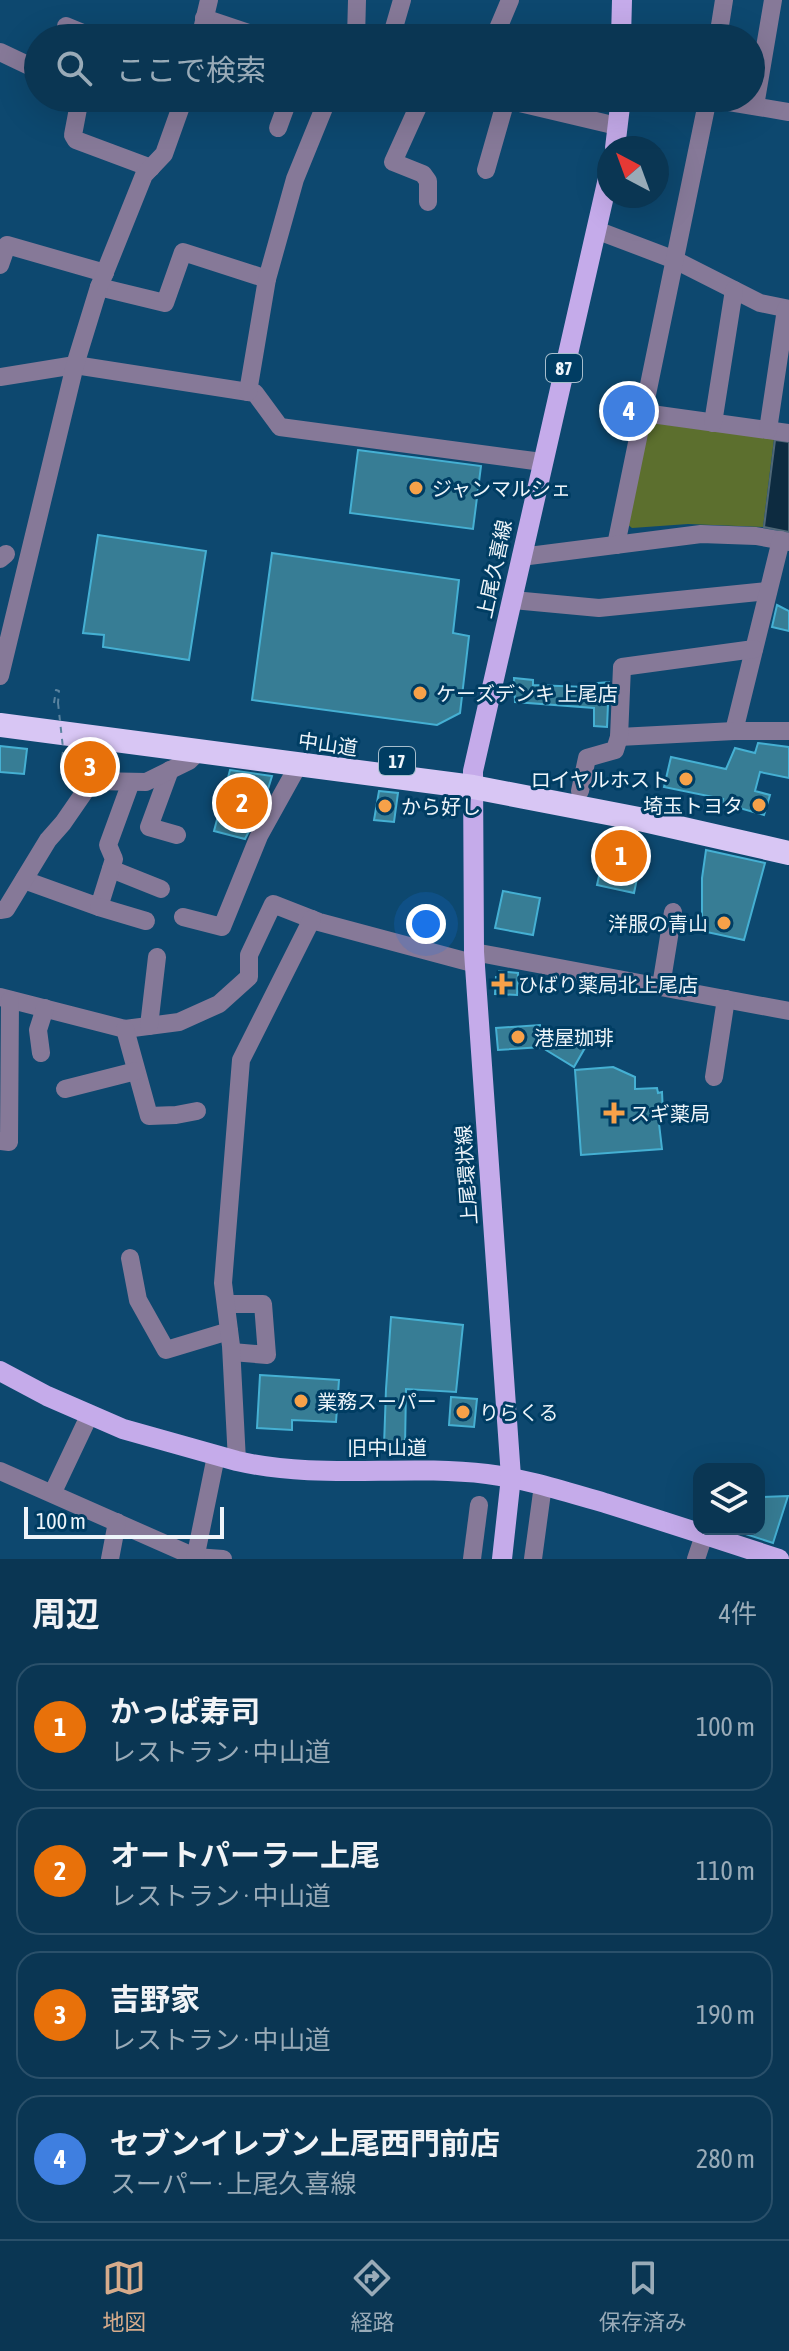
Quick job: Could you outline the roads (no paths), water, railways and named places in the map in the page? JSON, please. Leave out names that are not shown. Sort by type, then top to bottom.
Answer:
[{"type":"highway","name":"中山道","points":[[0,711],[473,779],[789,853]]},
{"type":"highway","name":"中山道","points":[[0,725],[299,764],[580,791],[789,837]]},
{"type":"main road","points":[[621,24],[622,0]]},
{"type":"main road","points":[[616,136],[619,112]]},
{"type":"main road","name":"上尾久喜線","points":[[473,779],[601,208]]},
{"type":"main road","name":"上尾環状線","points":[[473,779],[475,958],[511,1477],[502,1559]]},
{"type":"main road","name":"旧中山道","points":[[0,1371],[89,1416],[123,1429],[237,1461],[316,1471],[451,1472],[511,1477],[693,1532]]},
{"type":"main road","name":"旧中山道","points":[[704,1535],[779,1559]]},
{"type":"street","points":[[356,24],[357,0]]},
{"type":"street","points":[[395,24],[402,0]]},
{"type":"street","points":[[500,24],[510,0]]},
{"type":"street","points":[[720,24],[724,0]]},
{"type":"street","points":[[206,9],[235,24]]},
{"type":"street","points":[[771,9],[789,24]]},
{"type":"street","points":[[765,45],[771,9]]},
{"type":"street","points":[[0,52],[24,63]]},
{"type":"street","points":[[765,108],[789,112]]},
{"type":"street","points":[[77,112],[73,135],[76,140],[151,168]]},
{"type":"street","points":[[0,676],[8,609],[76,361],[102,280],[144,175],[164,154],[179,112]]},
{"type":"street","points":[[278,128],[284,112]]},
{"type":"street","points":[[248,392],[267,279],[295,179],[322,112]]},
{"type":"street","points":[[416,112],[393,162],[423,174],[428,181],[428,202]]},
{"type":"street","points":[[486,170],[500,112]]},
{"type":"street","points":[[558,112],[617,126]]},
{"type":"street","points":[[616,545],[704,112]]},
{"type":"street","points":[[596,230],[675,260],[760,303],[787,309],[768,430]]},
{"type":"street","points":[[0,265],[7,245],[165,303],[183,252],[267,279]]},
{"type":"street","points":[[713,423],[734,290]]},
{"type":"street","points":[[0,377],[76,361]]},
{"type":"street","points":[[0,366],[76,361],[255,393],[280,427],[542,462]]},
{"type":"street","points":[[644,413],[789,433]]},
{"type":"street","points":[[517,575],[616,545],[701,534],[756,536],[785,541],[768,591],[734,731]]},
{"type":"street","points":[[517,575],[599,608],[768,591]]},
{"type":"street","points":[[580,791],[587,758],[615,750],[619,737],[622,667],[754,649]]},
{"type":"street","points":[[619,737],[789,731]]},
{"type":"street","points":[[0,910],[6,909],[48,840],[92,781],[146,782],[189,761],[199,751]]},
{"type":"street","points":[[183,917],[222,927],[259,836],[299,764]]},
{"type":"street","points":[[170,770],[149,827],[177,835]]},
{"type":"street","points":[[99,907],[114,859],[108,845],[131,782]]},
{"type":"street","points":[[111,869],[161,889]]},
{"type":"street","points":[[24,880],[146,921]]},
{"type":"street","points":[[0,1141],[9,1142],[5,998],[125,1029],[179,1022],[219,1004],[249,977],[249,955],[273,904],[312,919],[475,958],[661,986],[789,1011]]},
{"type":"street","points":[[661,986],[673,912]]},
{"type":"street","points":[[237,1461],[232,1352],[223,1283],[241,1060],[312,919]]},
{"type":"street","points":[[149,1026],[157,957]]},
{"type":"street","points":[[714,1077],[726,999]]},
{"type":"street","points":[[41,1053],[38,1030],[45,1008]]},
{"type":"street","points":[[125,1029],[149,1116],[197,1111]]},
{"type":"street","points":[[65,1089],[136,1071]]},
{"type":"street","points":[[130,1258],[138,1300],[166,1350],[229,1331]]},
{"type":"street","points":[[226,1304],[263,1304],[267,1355],[232,1352]]},
{"type":"street","points":[[53,1492],[89,1416]]},
{"type":"street","points":[[195,1558],[216,1456]]},
{"type":"street","points":[[0,1471],[53,1492],[195,1558],[223,1559]]},
{"type":"street","points":[[533,1559],[543,1485]]},
{"type":"street","points":[[472,1559],[479,1505]]},
{"type":"street","points":[[110,1559],[117,1522]]},
{"type":"street","points":[[696,1559],[704,1535]]},
{"type":"water","points":[[775,440],[789,442],[789,532],[764,527]]},
{"type":"place","name":"セブンイレブン上尾西門前店","points":[[629,411]]},
{"type":"place","name":"ジャンマルシェ","points":[[416,488]]},
{"type":"place","name":"ケーズデンキ 上尾店","points":[[420,693]]},
{"type":"place","name":"吉野家","points":[[90,767]]},
{"type":"place","name":"ロイヤルホスト","points":[[686,779]]},
{"type":"place","name":"オートパーラー上尾","points":[[242,803]]},
{"type":"place","name":"埼玉トヨタ","points":[[759,805]]},
{"type":"place","name":"から好し","points":[[385,806]]},
{"type":"place","name":"かっぱ寿司","points":[[621,856]]},
{"type":"place","name":"洋服の青山","points":[[724,923]]},
{"type":"place","name":"ひばり薬局北上尾店","points":[[502,984]]},
{"type":"place","name":"港屋珈琲","points":[[518,1037]]},
{"type":"place","name":"スギ薬局","points":[[614,1113]]},
{"type":"place","name":"業務スーパー","points":[[301,1401]]},
{"type":"place","name":"りらくる","points":[[463,1412]]}]
